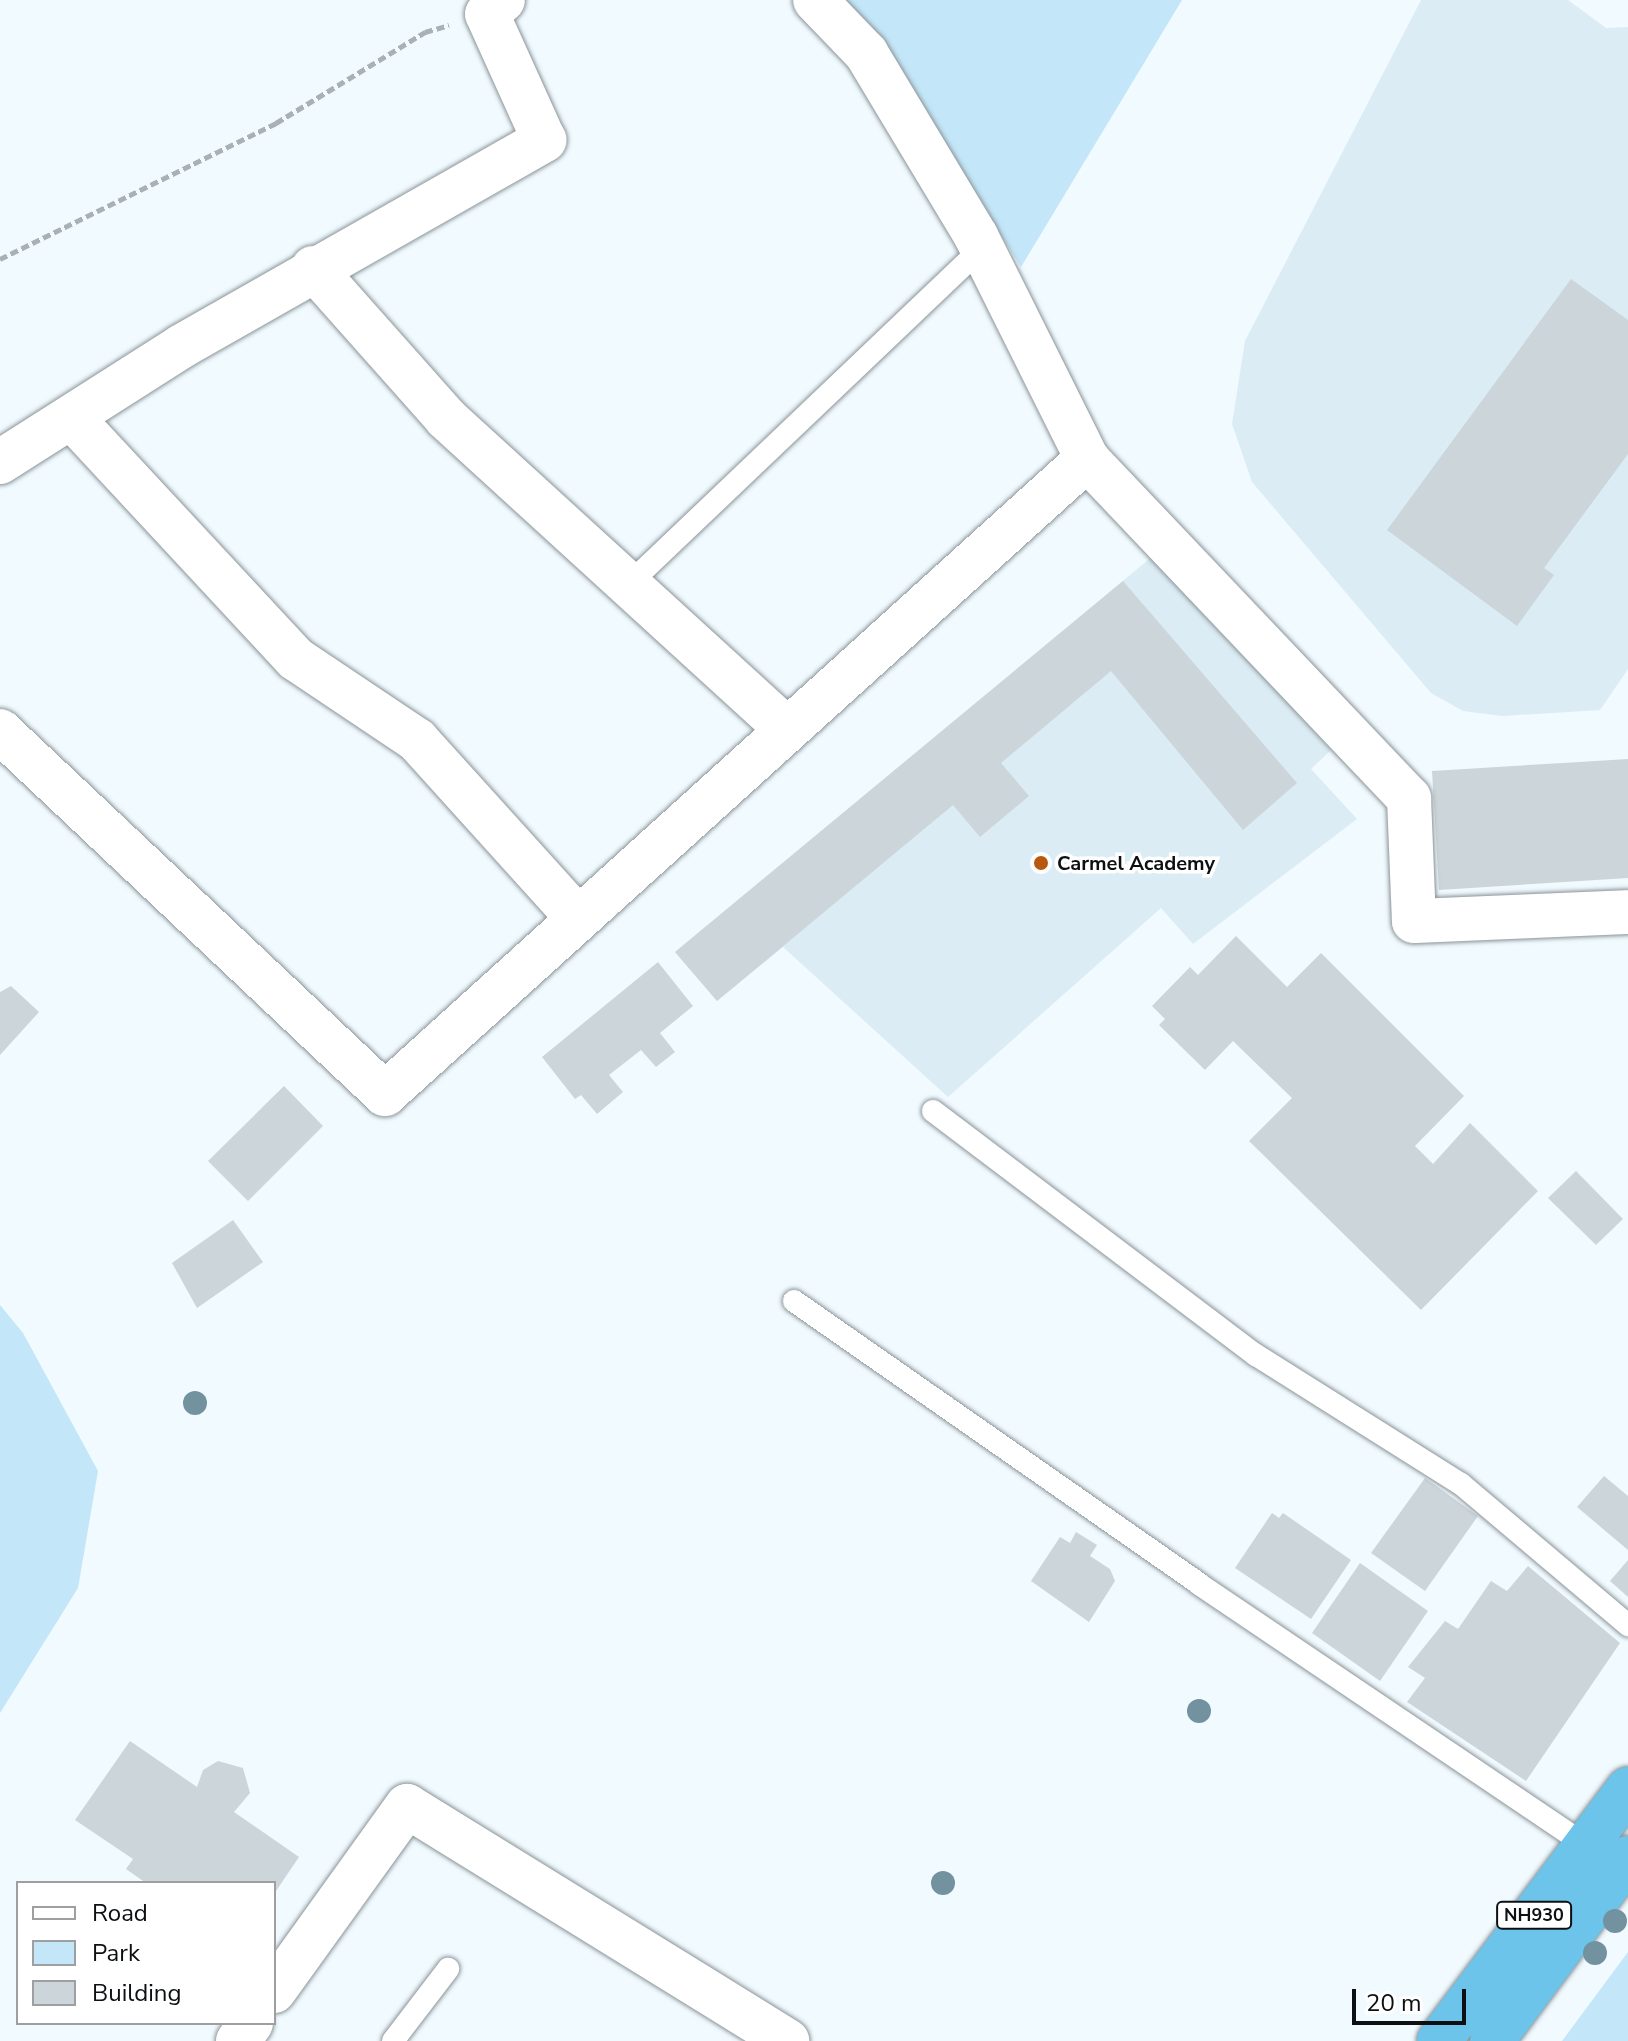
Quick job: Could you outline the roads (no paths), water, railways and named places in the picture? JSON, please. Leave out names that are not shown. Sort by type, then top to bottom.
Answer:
[{"type":"highway","name":"NH930","points":[[1439,2041],[1628,1789]]},
{"type":"highway","name":"NH930","points":[[1492,2041],[1628,1858]]},
{"type":"street","points":[[815,0],[866,53],[982,248],[1087,459],[1409,798],[1414,921],[1628,912]]},
{"type":"street","points":[[0,462],[313,268],[544,140],[495,7]]},
{"type":"street","points":[[313,268],[446,418],[786,728]]},
{"type":"street","points":[[71,417],[296,659],[417,740],[578,918]]},
{"type":"street","points":[[0,731],[385,1094],[786,728],[1087,459]]},
{"type":"street","points":[[276,1988],[407,1806],[787,2041]]},
{"type":"lane","points":[[629,584],[982,248]]},
{"type":"lane","points":[[933,1111],[1256,1355],[1461,1484],[1628,1625]]},
{"type":"lane","points":[[794,1301],[1199,1584],[1586,1845]]},
{"type":"lane","points":[[393,2041],[448,1969]]},
{"type":"place","name":"Carmel Academy","points":[[1041,863]]}]
